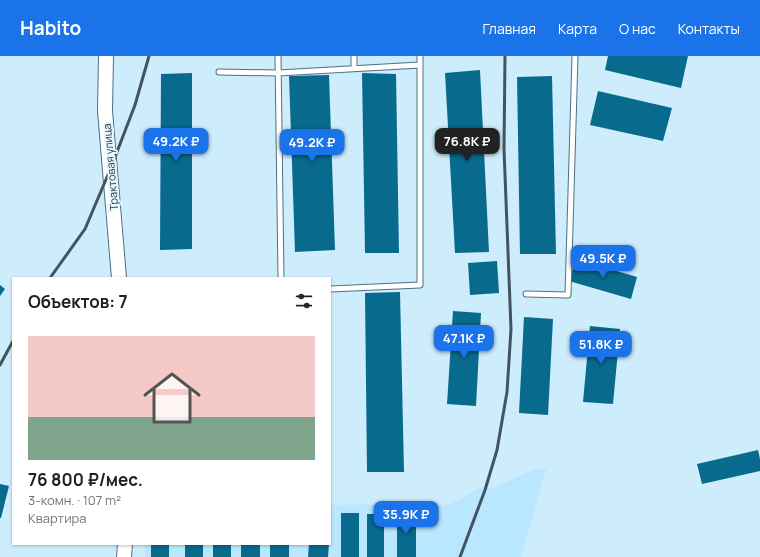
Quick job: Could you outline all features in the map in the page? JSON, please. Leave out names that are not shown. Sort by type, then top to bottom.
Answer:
[{"type":"main road","name":"Трактовая улица","points":[[106,56],[105,111],[119,277]]},
{"type":"main road","points":[[124,557],[125,545]]},
{"type":"lane","points":[[278,56],[281,277]]},
{"type":"lane","points":[[354,56],[354,68]]},
{"type":"lane","points":[[331,288],[420,285],[420,56]]},
{"type":"lane","points":[[526,294],[568,295],[575,56]]},
{"type":"lane","points":[[219,72],[278,73],[420,65]]},
{"type":"shaded area","points":[[534,469],[546,469],[521,557],[145,557],[145,545],[331,545],[331,505],[449,505],[482,487],[492,489]]},
{"type":"building","points":[[608,56],[688,56],[681,88],[605,70]]},
{"type":"building","points":[[480,70],[489,252],[455,253],[445,73]]},
{"type":"building","points":[[192,73],[192,249],[160,250],[161,74]]},
{"type":"building","points":[[362,73],[396,74],[399,253],[365,253]]},
{"type":"building","points":[[329,75],[335,250],[295,252],[289,76]]},
{"type":"building","points":[[552,76],[556,254],[520,254],[517,77]]},
{"type":"building","points":[[598,91],[672,108],[663,141],[590,125]]},
{"type":"building","points":[[576,259],[637,277],[631,299],[569,281]]},
{"type":"building","points":[[497,261],[499,293],[470,295],[468,263]]},
{"type":"building","points":[[0,285],[5,289],[0,296]]},
{"type":"building","points":[[400,292],[404,472],[367,472],[365,293]]},
{"type":"building","points":[[453,311],[481,313],[476,406],[447,404]]},
{"type":"building","points":[[524,317],[553,319],[548,415],[519,413]]},
{"type":"building","points":[[590,326],[620,329],[613,404],[583,402]]},
{"type":"building","points":[[758,450],[760,471],[702,484],[697,464]]},
{"type":"building","points":[[0,484],[9,486],[1,518],[0,518]]},
{"type":"building","points":[[341,513],[359,513],[359,557],[341,557]]},
{"type":"building","points":[[397,513],[416,513],[416,557],[397,557]]},
{"type":"building","points":[[367,514],[384,514],[384,557],[367,557]]},
{"type":"building","points":[[151,545],[169,545],[169,557],[151,557]]},
{"type":"building","points":[[185,545],[203,545],[203,557],[185,557]]},
{"type":"building","points":[[213,545],[231,545],[231,557],[213,557]]},
{"type":"building","points":[[241,545],[260,545],[260,557],[241,557]]},
{"type":"building","points":[[270,545],[289,545],[289,557],[270,557]]},
{"type":"building","points":[[309,545],[329,545],[328,557],[308,557]]},
{"type":"railway","points":[[51,277],[85,229],[135,105],[149,56]]},
{"type":"railway","points":[[460,557],[485,490],[497,450],[507,392],[511,329],[504,149],[505,56]]},
{"type":"railway","points":[[0,365],[12,343]]}]
